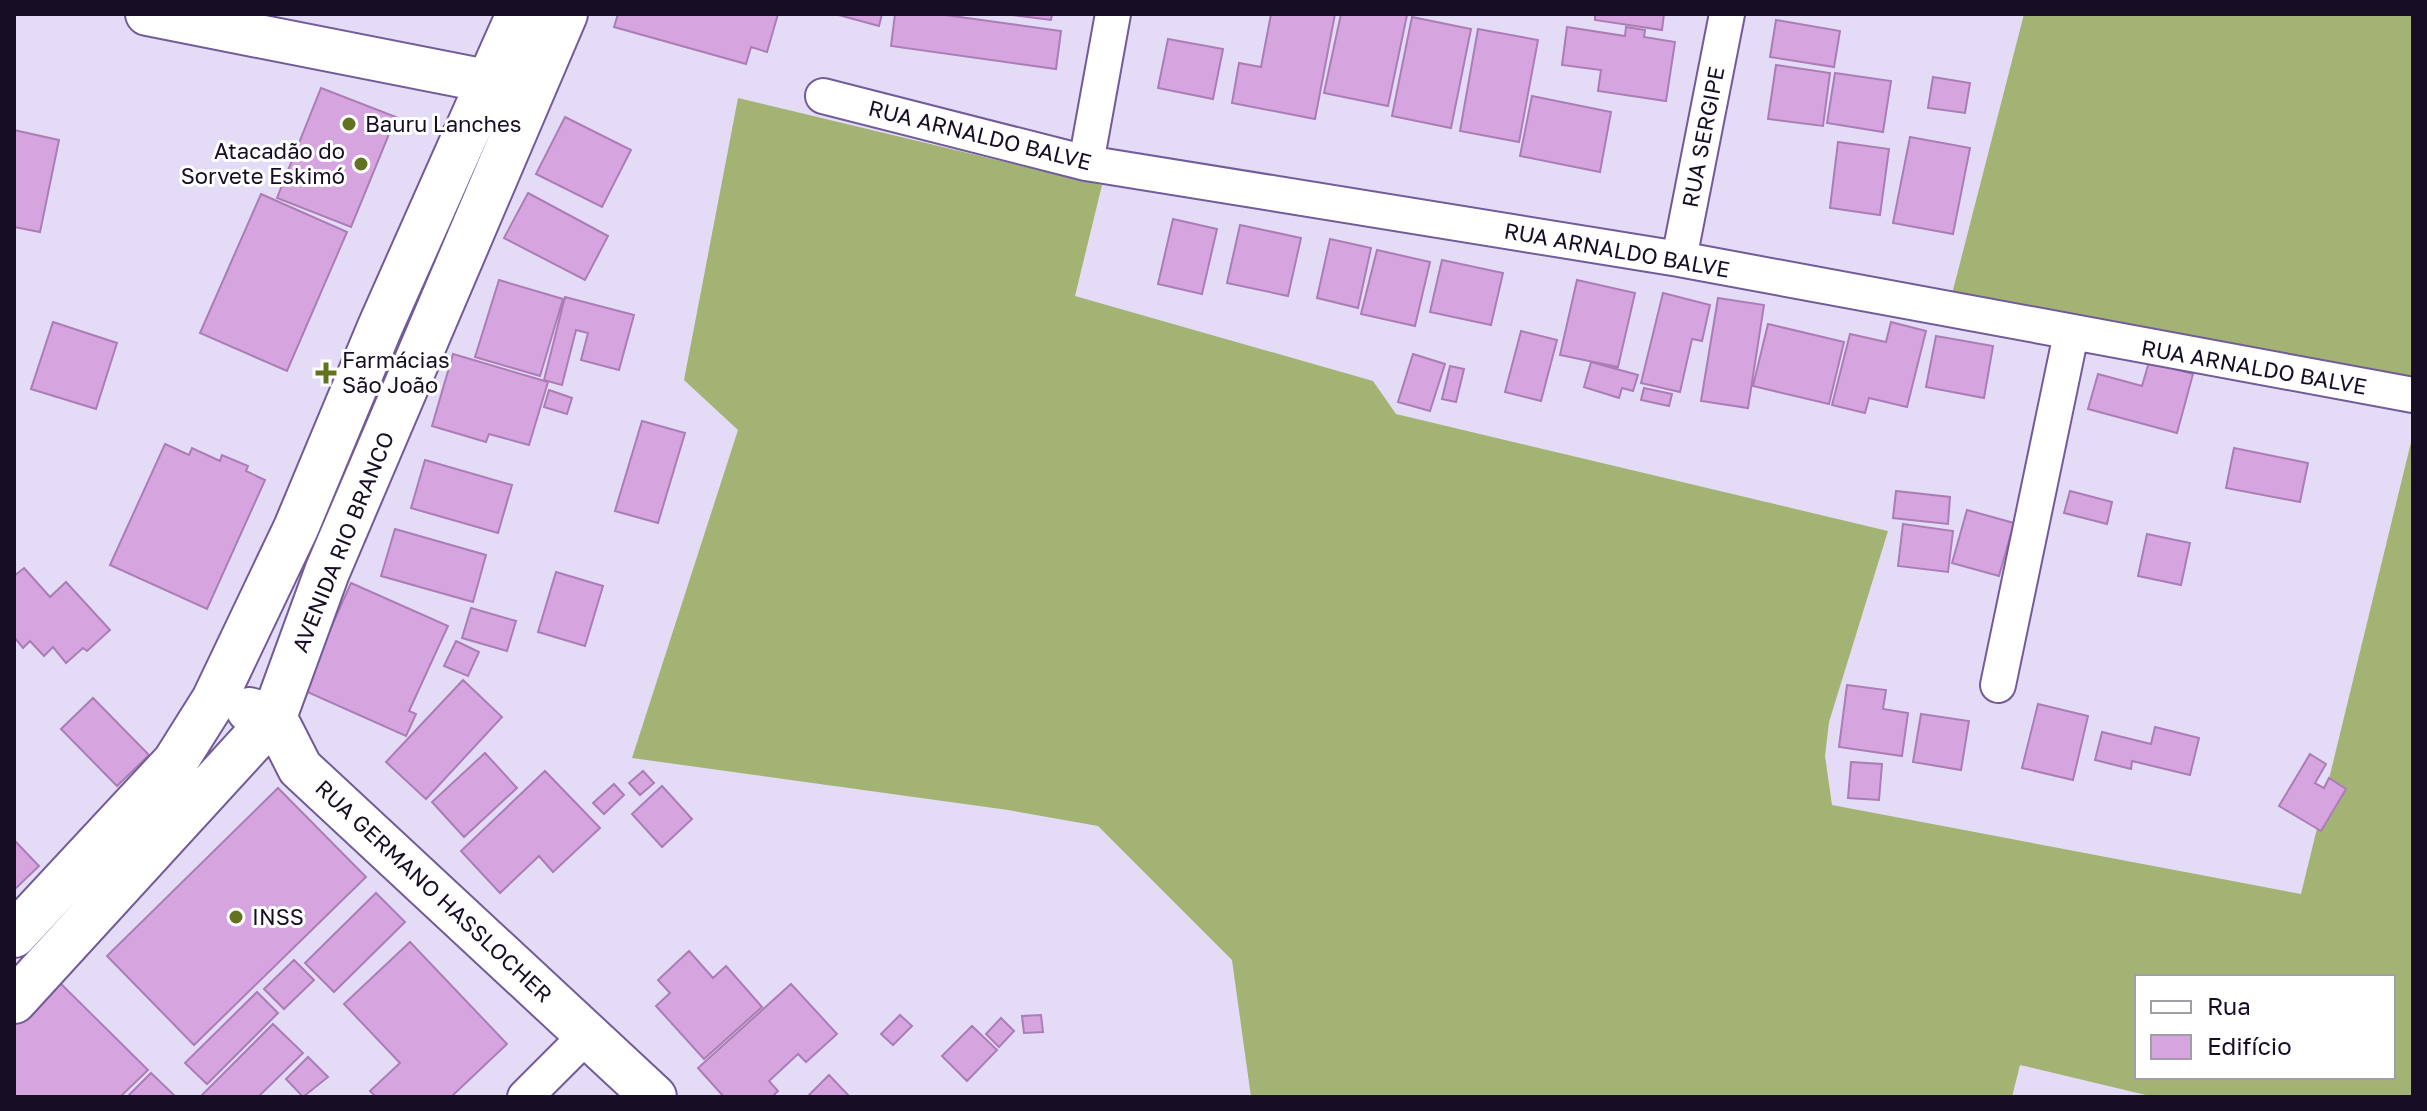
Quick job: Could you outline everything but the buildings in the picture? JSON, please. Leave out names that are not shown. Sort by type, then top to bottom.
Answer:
[{"type":"main road","name":"AVENIDA RIO BRANCO","points":[[14,1001],[274,717],[510,86],[519,14]]},
{"type":"main road","name":"AVENIDA RIO BRANCO","points":[[14,935],[175,762],[214,700],[296,528],[380,327],[510,86],[565,14]]},
{"type":"main road","points":[[214,700],[274,717]]},
{"type":"main road","name":"RUA GERMANO HASSLOCHER","points":[[274,717],[300,768],[654,1097]]},
{"type":"street","points":[[147,14],[510,86]]},
{"type":"street","points":[[1086,163],[1113,14]]},
{"type":"street","name":"RUA SERGIPE","points":[[1679,259],[1727,14]]},
{"type":"street","name":"RUA ARNALDO BALVE","points":[[823,96],[1086,163],[1679,259],[2413,395]]},
{"type":"street","points":[[1998,685],[2071,334]]},
{"type":"street","points":[[525,1097],[588,1034]]},
{"type":"green space","points":[[2024,14],[2413,14],[2413,389],[1951,298]]},
{"type":"green space","points":[[738,98],[1102,185],[1075,296],[1373,381],[1396,414],[1888,531],[1829,722],[1825,756],[1832,805],[2301,894],[2413,434],[2413,1097],[2154,1097],[2020,1065],[2012,1097],[1251,1097],[1232,960],[1098,826],[1008,810],[632,758],[738,430],[684,380]]},
{"type":"place","name":"Bauru Lanches","points":[[349,124]]},
{"type":"place","name":"Atacadão do Sorvete Eskimó","points":[[361,164]]},
{"type":"place","name":"Farmácias São João","points":[[326,373]]},
{"type":"place","name":"INSS","points":[[236,917]]}]
